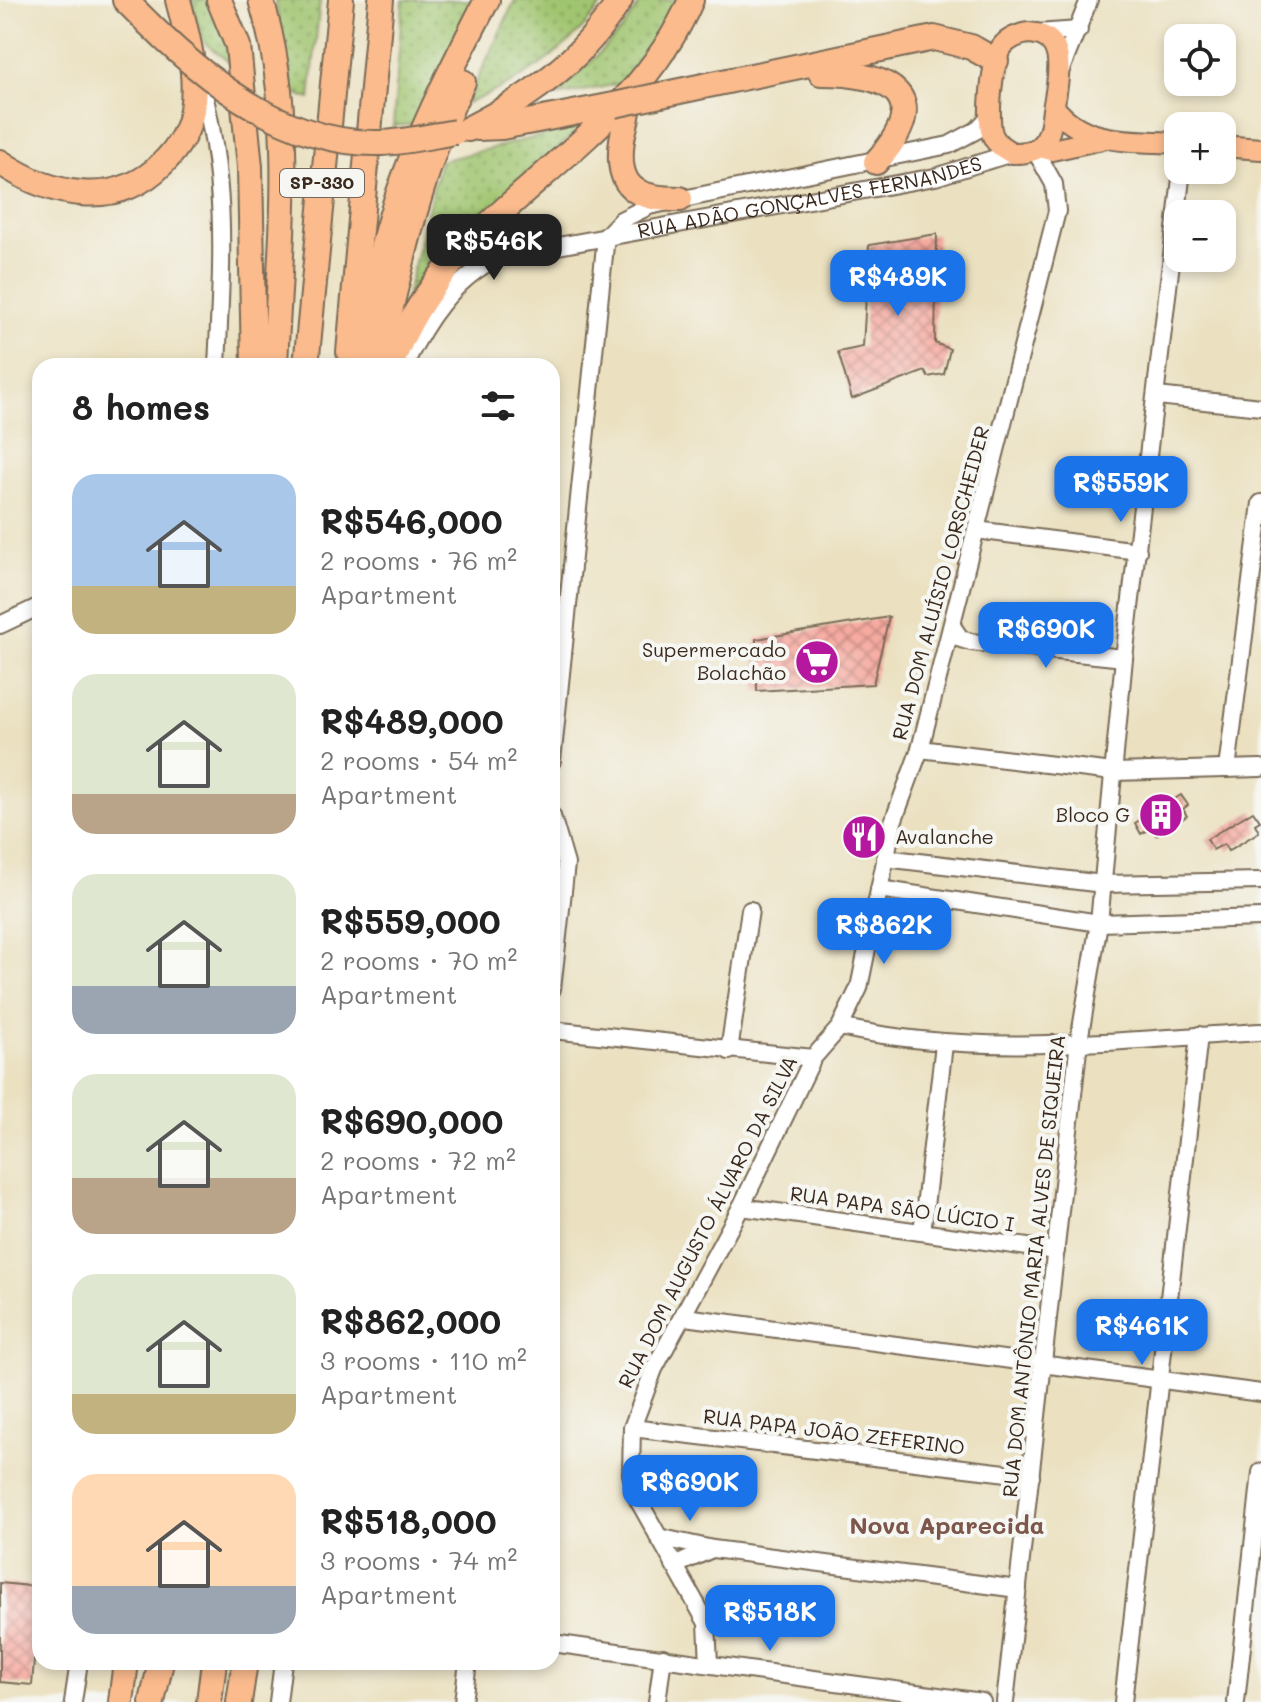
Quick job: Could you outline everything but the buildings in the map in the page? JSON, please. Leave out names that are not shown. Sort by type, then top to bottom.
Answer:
[{"type":"highway","points":[[219,0],[238,46],[250,167],[254,358]]},
{"type":"highway","name":"SP-330","points":[[307,358],[341,0]]},
{"type":"highway","name":"SP-330","points":[[349,358],[381,0]]},
{"type":"highway","points":[[362,358],[378,263],[391,215],[452,67],[487,0]]},
{"type":"highway","points":[[380,358],[394,290],[430,168],[458,92],[501,0]]},
{"type":"highway","points":[[468,129],[508,108],[563,70],[598,32],[620,0]]},
{"type":"highway","points":[[394,358],[407,325],[438,275],[627,96],[666,48],[691,0]]},
{"type":"highway","points":[[261,358],[268,163],[262,3]]},
{"type":"highway","points":[[262,3],[275,52],[281,103],[283,184],[275,358]]},
{"type":"highway","points":[[134,8],[215,82],[254,107],[298,128],[379,143],[468,129],[502,127],[778,73],[934,38],[955,41],[996,61]]},
{"type":"highway","points":[[0,162],[53,190],[76,193],[117,191],[147,177],[174,151],[192,110],[195,89],[181,11]]},
{"type":"highway","points":[[778,73],[849,73],[876,77],[898,92],[903,103],[902,123],[876,162]]},
{"type":"highway","points":[[627,96],[629,110],[621,157],[630,185],[644,198],[680,199]]},
{"type":"highway","points":[[121,1702],[125,1670]]},
{"type":"highway","points":[[152,1702],[162,1670]]},
{"type":"highway","points":[[161,1702],[163,1670]]},
{"type":"highway","points":[[209,1702],[213,1670]]},
{"type":"highway","points":[[239,1702],[244,1670]]},
{"type":"main road","points":[[1037,148],[1051,127],[1060,72],[1059,55],[1053,45],[1037,33],[1021,34],[1000,49],[989,117],[993,138],[1012,153],[1037,148],[1052,150],[1102,139],[1164,142]]},
{"type":"main road","points":[[1054,107],[1075,129],[1102,139]]},
{"type":"main road","points":[[1236,147],[1261,149]]},
{"type":"street","points":[[1060,72],[1089,0]]},
{"type":"street","points":[[181,11],[209,113],[221,189],[224,225],[217,358]]},
{"type":"street","points":[[1037,33],[1079,30]]},
{"type":"street","name":"RUA ADÃO GONÇALVES FERNANDES","points":[[606,236],[632,213],[680,199],[949,145],[977,130],[989,117]]},
{"type":"street","name":"RUA DOM ALUÍSIO LORSCHEIDER","points":[[840,1027],[859,988],[893,822],[920,749],[1057,211],[1054,184],[1037,148]]},
{"type":"street","name":"RUA ADÃO GONÇALVES FERNANDES","points":[[409,358],[450,291],[468,275],[498,257],[935,177],[1012,153]]},
{"type":"street","name":"RUA DOM ANTÔNIO MARIA ALVES DE SIQUEIRA","points":[[1005,1702],[1079,1041],[1099,923],[1124,658],[1180,184]]},
{"type":"street","points":[[560,683],[606,236]]},
{"type":"street","points":[[1157,396],[1261,407]]},
{"type":"street","points":[[1227,769],[1261,503]]},
{"type":"street","points":[[976,530],[1138,551]]},
{"type":"street","points":[[0,625],[32,610]]},
{"type":"street","points":[[952,626],[961,639],[971,642],[1124,658]]},
{"type":"street","points":[[946,651],[971,642]]},
{"type":"street","points":[[920,749],[1113,772],[1261,768]]},
{"type":"street","points":[[560,843],[566,864],[560,918]]},
{"type":"street","points":[[885,858],[1103,884],[1191,885],[1261,881]]},
{"type":"street","points":[[879,889],[1099,923],[1261,918]]},
{"type":"street","points":[[729,1051],[750,910]]},
{"type":"street","points":[[840,1027],[889,1038],[944,1044],[1261,1032]]},
{"type":"street","name":"RUA DOM AUGUSTO ÁLVARO DA SILVA","points":[[709,1664],[707,1623],[637,1498],[631,1474],[632,1428],[654,1369],[685,1317],[813,1058],[840,1027]]},
{"type":"street","points":[[560,1031],[813,1058]]},
{"type":"street","points":[[1123,1702],[1199,1035]]},
{"type":"street","points":[[922,1232],[944,1044]]},
{"type":"street","name":"RUA PAPA SÃO LÚCIO I","points":[[741,1207],[1056,1251]]},
{"type":"street","points":[[685,1317],[1261,1393]]},
{"type":"street","name":"RUA PAPA JOÃO ZEFERINO","points":[[632,1428],[1031,1476]]},
{"type":"street","points":[[1236,1702],[1261,1472]]},
{"type":"street","points":[[658,1537],[713,1549],[1018,1589]]},
{"type":"street","points":[[674,1566],[713,1549]]},
{"type":"street","points":[[560,1644],[982,1702]]},
{"type":"street","points":[[657,1702],[663,1657]]},
{"type":"street","points":[[73,1702],[78,1670]]},
{"type":"street","points":[[278,1702],[282,1670]]},
{"type":"street","points":[[463,1702],[467,1670]]},
{"type":"green space","points":[[190,0],[208,0],[222,29],[230,63],[205,43]]},
{"type":"green space","points":[[275,0],[320,0],[310,99],[292,92]]},
{"type":"green space","points":[[403,0],[477,0],[419,124],[393,126]]},
{"type":"green space","points":[[515,0],[605,0],[577,34],[544,62],[507,86],[466,104]]},
{"type":"green space","points":[[642,0],[677,0],[652,51],[624,83],[557,96],[622,30]]},
{"type":"green space","points":[[581,126],[407,294],[440,161]]},
{"type":"place","name":"Supermercado Bolachão","points":[[817,662]]},
{"type":"place","name":"Bloco G","points":[[1161,815]]},
{"type":"place","name":"Avalanche","points":[[864,837]]},
{"type":"district","name":"Nova Aparecida","points":[[947,1526]]}]
